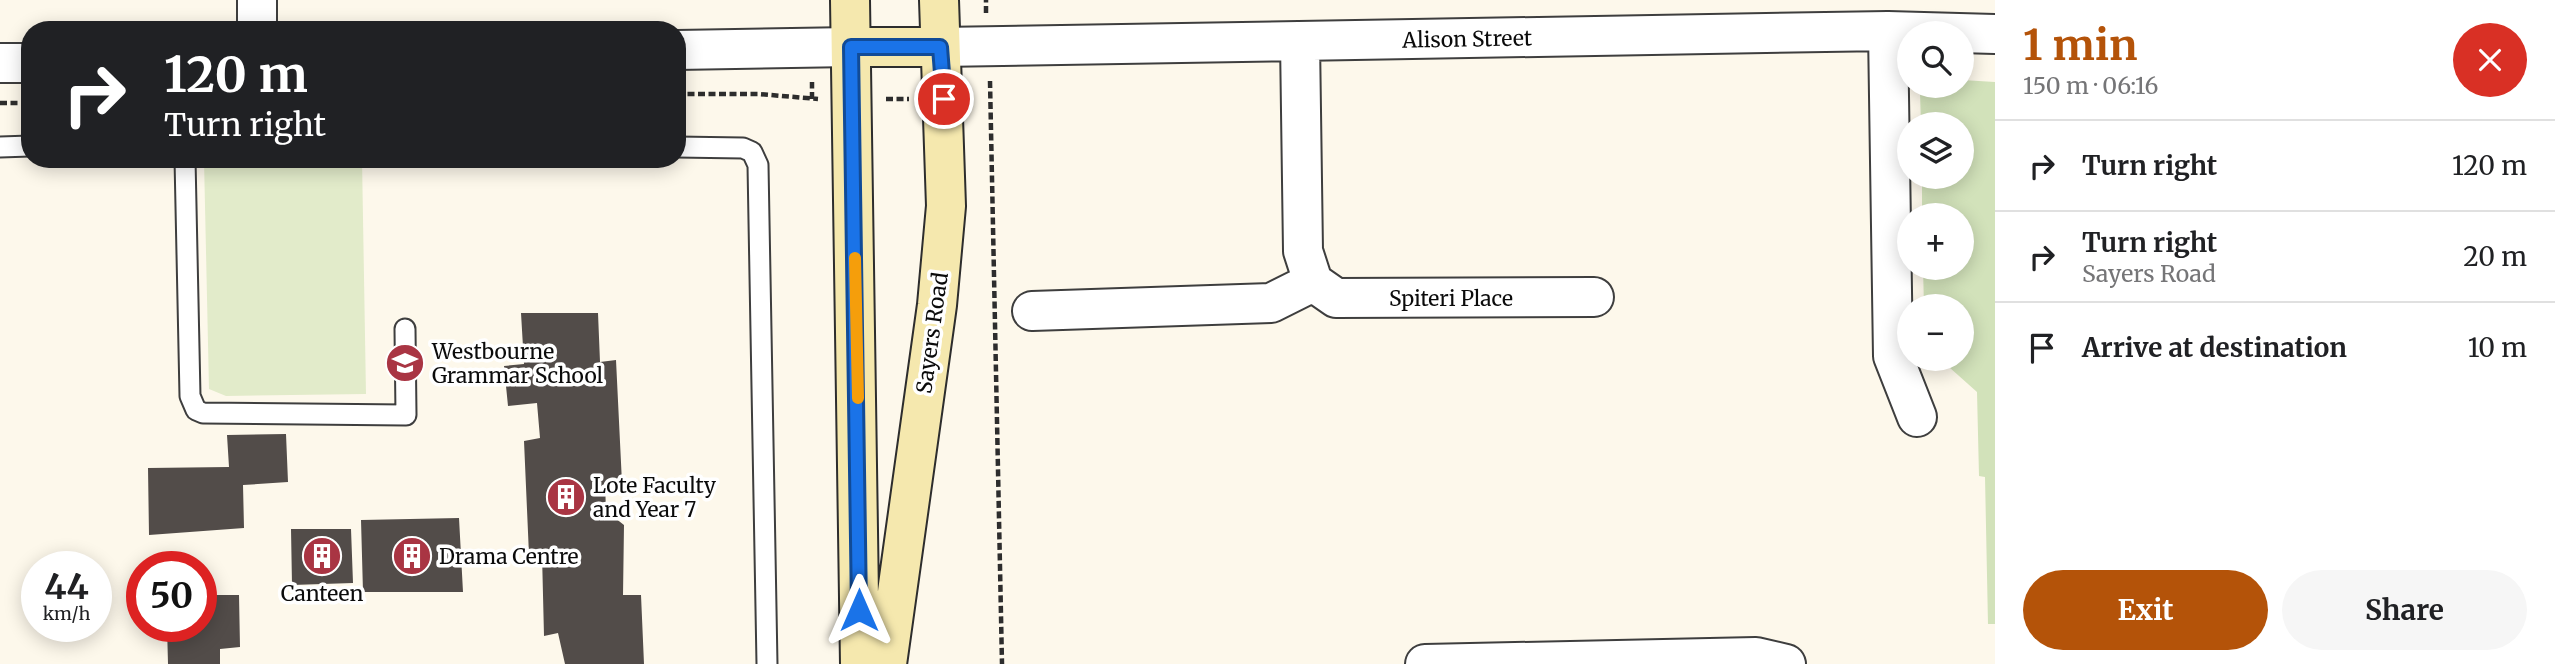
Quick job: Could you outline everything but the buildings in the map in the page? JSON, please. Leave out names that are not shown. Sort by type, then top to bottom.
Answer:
[{"type":"main road","points":[[850,0],[860,664]]},
{"type":"main road","name":"Sayers Road","points":[[887,664],[937,305],[946,206],[939,0]]},
{"type":"main road","points":[[851,47],[940,47]]},
{"type":"street","points":[[257,0],[257,21]]},
{"type":"street","name":"Alison Street","points":[[940,47],[1300,41],[1817,17],[1888,31],[1995,34]]},
{"type":"street","points":[[1888,31],[1893,356],[1917,417]]},
{"type":"street","points":[[1032,311],[1271,303],[1313,282],[1303,251],[1300,41]]},
{"type":"street","points":[[686,50],[851,47]]},
{"type":"street","points":[[0,63],[21,63]]},
{"type":"street","name":"Spiteri Place","points":[[1313,282],[1336,298],[1594,297]]},
{"type":"street","points":[[1425,664],[1756,657],[1786,664]]},
{"type":"lane","points":[[0,147],[21,146]]},
{"type":"lane","points":[[686,147],[743,148],[752,152],[758,165],[767,664]]},
{"type":"lane","points":[[185,168],[190,396],[196,410],[203,413],[407,415],[405,329]]},
{"type":"path","points":[[985,47],[991,90],[993,346],[1002,664]]},
{"type":"path","points":[[0,103],[21,103]]},
{"type":"green space","points":[[1974,81],[1995,82],[1995,624],[1988,624],[1985,477],[1979,476],[1977,392],[1953,371],[1974,371],[1974,294],[1924,294],[1923,280],[1974,280],[1974,203],[1922,203],[1922,189],[1974,189],[1974,112],[1921,112],[1920,98],[1974,98]]},
{"type":"green space","points":[[204,168],[362,168],[366,394],[226,396],[209,389]]},
{"type":"slow traffic","points":[[855,258],[858,398]]},
{"type":"place","name":"Westbourne Grammar School","points":[[405,363]]},
{"type":"place","name":"Lote Faculty and Year 7","points":[[566,497]]},
{"type":"place","name":"Canteen","points":[[322,556]]},
{"type":"place","name":"Drama Centre","points":[[412,556]]},
{"type":"route","points":[[859,610],[851,47],[940,47],[944,99]]}]
